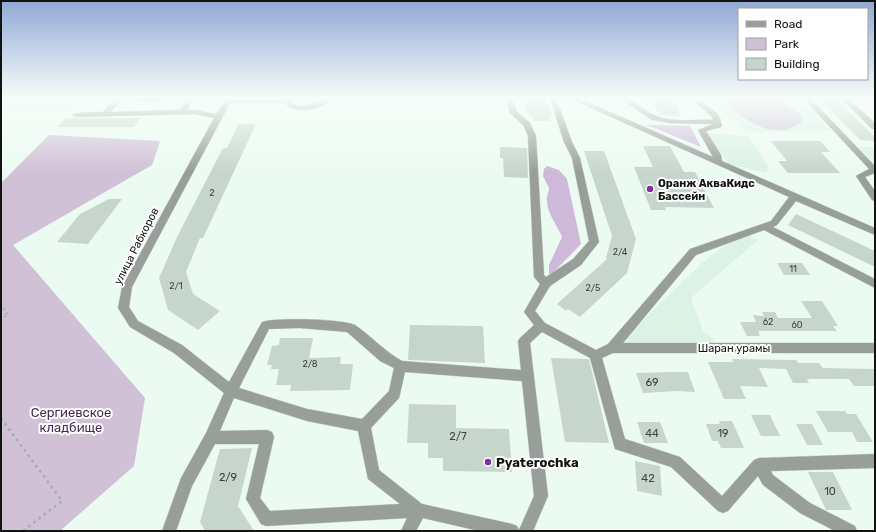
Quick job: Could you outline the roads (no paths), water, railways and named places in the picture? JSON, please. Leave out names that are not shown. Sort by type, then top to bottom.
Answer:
[{"type":"street","name":"улица Рабкоров","points":[[215,123],[126,287],[122,308],[134,324],[178,349],[231,391]]},
{"type":"street","points":[[525,123],[532,136],[539,277],[546,283]]},
{"type":"street","points":[[561,123],[568,142],[576,158],[594,242],[577,262],[546,283],[529,312],[541,326],[595,355],[620,444],[675,462],[723,506],[759,465],[875,461]]},
{"type":"street","points":[[629,123],[875,232]]},
{"type":"street","points":[[718,123],[718,125],[702,130],[717,155],[718,162]]},
{"type":"street","points":[[829,123],[874,170],[860,176],[875,198]]},
{"type":"street","points":[[612,348],[692,252],[774,223],[795,196]]},
{"type":"street","points":[[764,226],[875,284]]},
{"type":"street","points":[[169,531],[186,483],[211,438],[231,391],[266,324],[300,323],[350,328],[384,357],[400,366],[529,376]]},
{"type":"street","points":[[526,531],[541,496],[524,341],[541,326]]},
{"type":"street","name":"Шаран урамы","points":[[595,355],[612,348],[875,348]]},
{"type":"street","points":[[364,426],[395,394],[400,366]]},
{"type":"street","points":[[231,391],[307,415],[364,426]]},
{"type":"street","points":[[364,426],[373,474],[419,510]]},
{"type":"street","points":[[211,438],[267,437],[253,499],[266,519],[419,510],[512,531]]},
{"type":"street","points":[[759,465],[768,480],[805,508],[850,531]]},
{"type":"street","points":[[408,531],[419,510]]},
{"type":"place","name":"Оранж АкваКидс Бассейн","points":[[650,189]]},
{"type":"place","name":"Pyaterochka","points":[[488,462]]},
{"type":"park label","name":"Сергиевское кладбище","points":[[71,420]]}]
